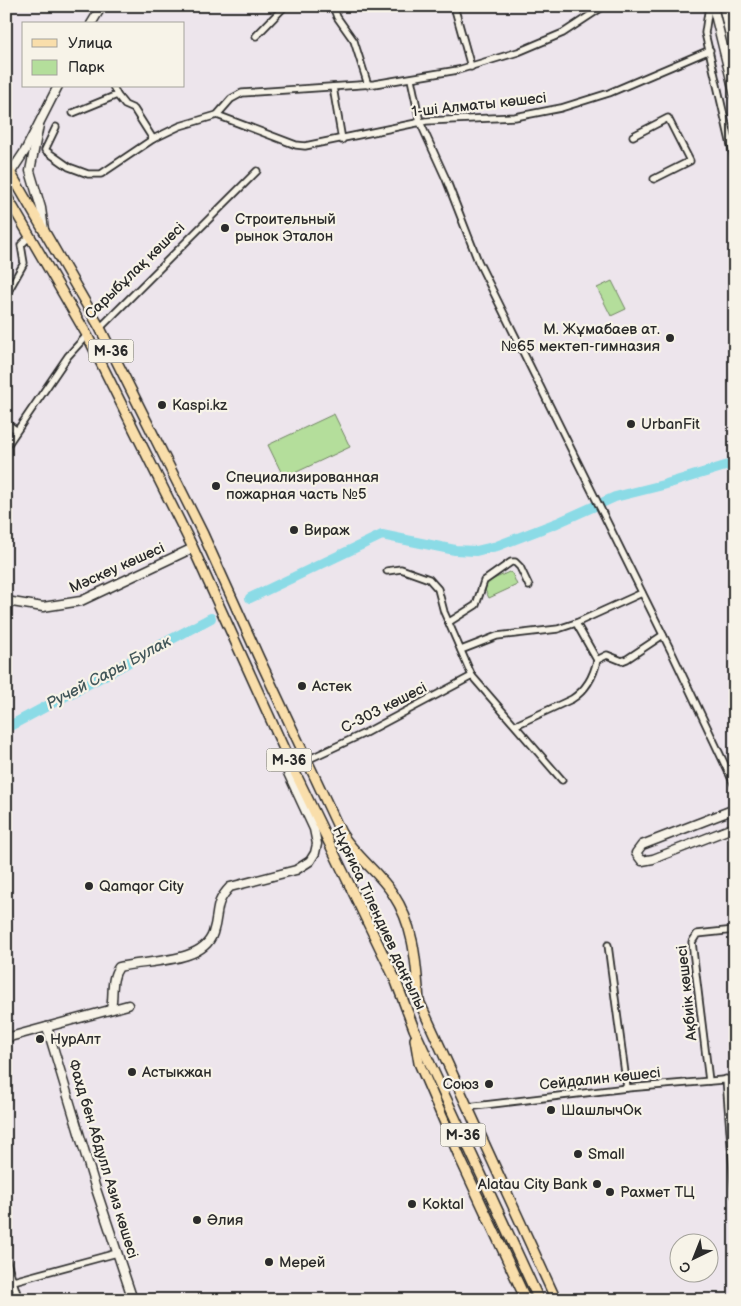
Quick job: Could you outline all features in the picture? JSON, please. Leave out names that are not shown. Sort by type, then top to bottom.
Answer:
[{"type":"main road","points":[[92,22],[102,6]]},
{"type":"main road","points":[[714,6],[735,96]]},
{"type":"main road","points":[[723,6],[734,52]]},
{"type":"main road","points":[[727,6],[728,30]]},
{"type":"main road","points":[[8,172],[39,125],[57,88]]},
{"type":"main road","points":[[39,125],[30,171],[41,208],[44,230]]},
{"type":"main road","name":"M-36","points":[[8,172],[44,230],[100,328],[207,542]]},
{"type":"main road","name":"M-36","points":[[6,195],[87,335],[193,548]]},
{"type":"main road","name":"Сарыбұлақ көшесі","points":[[87,335],[100,328]]},
{"type":"main road","name":"Мәскеу көшесі","points":[[6,601],[42,607],[81,601],[207,542]]},
{"type":"main road","name":"Нұрғиса Тілендиев даңғылы","points":[[207,542],[341,832],[352,850],[393,894],[414,945],[419,1001],[556,1300]]},
{"type":"main road","name":"Нұрғиса Тілендиев даңғылы","points":[[193,548],[245,664],[363,911],[414,1029],[537,1298]]},
{"type":"main road","points":[[245,664],[259,658]]},
{"type":"main road","points":[[111,1010],[114,996],[113,979],[119,967],[173,958],[195,952],[210,940],[217,920],[217,906],[230,887],[296,870],[310,861],[317,844],[314,829],[288,773],[290,760]]},
{"type":"main road","points":[[735,809],[642,845],[636,853],[642,861],[735,827]]},
{"type":"main road","points":[[405,1007],[419,1001]]},
{"type":"main road","points":[[6,1038],[128,1005]]},
{"type":"main road","name":"Фахд бен Абдулл Азиз көшесі","points":[[47,1027],[95,1186],[133,1300]]},
{"type":"main road","points":[[414,1029],[419,1063],[460,1158],[526,1300]]},
{"type":"main road","points":[[487,1188],[495,1188],[502,1183]]},
{"type":"street","points":[[256,36],[285,6]]},
{"type":"street","points":[[333,6],[337,17],[354,41],[368,85]]},
{"type":"street","points":[[454,6],[472,67]]},
{"type":"street","points":[[56,127],[45,150],[69,167],[88,174],[101,174],[153,139],[180,126],[217,115],[231,99],[248,91],[368,85],[472,67],[518,52],[562,33],[604,6]]},
{"type":"street","points":[[709,6],[705,33],[735,163]]},
{"type":"street","name":"1-ші Алматы көшесі","points":[[217,115],[296,145],[342,140],[420,122],[515,117],[560,108],[609,93],[710,50]]},
{"type":"street","points":[[411,79],[420,122],[474,248],[735,786]]},
{"type":"street","points":[[333,87],[342,140]]},
{"type":"street","points":[[114,88],[125,105],[134,109],[153,139]]},
{"type":"street","points":[[73,113],[117,95]]},
{"type":"street","points":[[633,136],[668,118],[690,161],[654,179]]},
{"type":"street","name":"Сарыбұлақ көшесі","points":[[100,328],[257,170]]},
{"type":"street","points":[[6,295],[24,263],[21,246],[30,236]]},
{"type":"street","name":"Сарыбұлақ көшесі","points":[[6,447],[68,356],[87,335]]},
{"type":"street","points":[[6,423],[16,430]]},
{"type":"street","points":[[449,622],[476,606],[484,581],[511,562],[515,562],[520,567],[529,586]]},
{"type":"street","points":[[386,571],[401,569],[429,579],[438,589],[449,622],[472,676],[562,780]]},
{"type":"street","points":[[460,650],[490,637],[558,629],[576,623],[642,593]]},
{"type":"street","points":[[576,623],[597,660]]},
{"type":"street","points":[[516,725],[580,693],[591,677],[597,660],[607,655],[622,660],[627,659],[663,635]]},
{"type":"street","name":"С-303 көшесі","points":[[307,760],[365,733],[472,676]]},
{"type":"street","name":"Ақбиік көшесі","points":[[710,1081],[692,949],[693,938],[697,934],[735,930]]},
{"type":"street","points":[[608,945],[628,1088]]},
{"type":"street","name":"Сейдалин көшесі","points":[[467,1107],[628,1088],[735,1078]]},
{"type":"street","points":[[726,1079],[735,1196]]},
{"type":"street","points":[[6,1283],[117,1253]]},
{"type":"street","points":[[6,1259],[19,1300]]},
{"type":"green space","points":[[612,281],[626,309],[611,316],[597,288]]},
{"type":"green space","points":[[334,414],[350,447],[284,478],[268,445]]},
{"type":"green space","points":[[509,572],[512,573],[517,585],[489,598],[484,588],[485,583]]},
{"type":"waterway","points":[[250,598],[382,535],[455,550],[476,551],[497,546],[557,523],[615,497],[663,485],[735,463]]},
{"type":"waterway","name":"Ручей Сары Булак","points":[[6,728],[211,618]]},
{"type":"place","name":"Строительный рынок Эталон","points":[[225,228]]},
{"type":"place","name":"М. Жұмабаев ат. №65 мектеп-гимназия","points":[[670,338]]},
{"type":"place","name":"Kaspi.kz","points":[[162,405]]},
{"type":"place","name":"UrbanFit","points":[[631,424]]},
{"type":"place","name":"Специализированная пожарная часть №5","points":[[216,486]]},
{"type":"place","name":"Вираж","points":[[294,530]]},
{"type":"place","name":"Астек","points":[[302,686]]},
{"type":"place","name":"Qamqor City","points":[[89,886]]},
{"type":"place","name":"НурАлт","points":[[40,1039]]},
{"type":"place","name":"Астыкжан","points":[[132,1072]]},
{"type":"place","name":"Союз","points":[[489,1084]]},
{"type":"place","name":"ШашлычОк","points":[[551,1110]]},
{"type":"place","name":"Small","points":[[578,1154]]},
{"type":"place","name":"Alatau City Bank","points":[[597,1184]]},
{"type":"place","name":"Рахмет ТЦ","points":[[610,1192]]},
{"type":"place","name":"Koktal","points":[[412,1204]]},
{"type":"place","name":"Әлия","points":[[197,1220]]},
{"type":"place","name":"Мерей","points":[[269,1262]]}]
